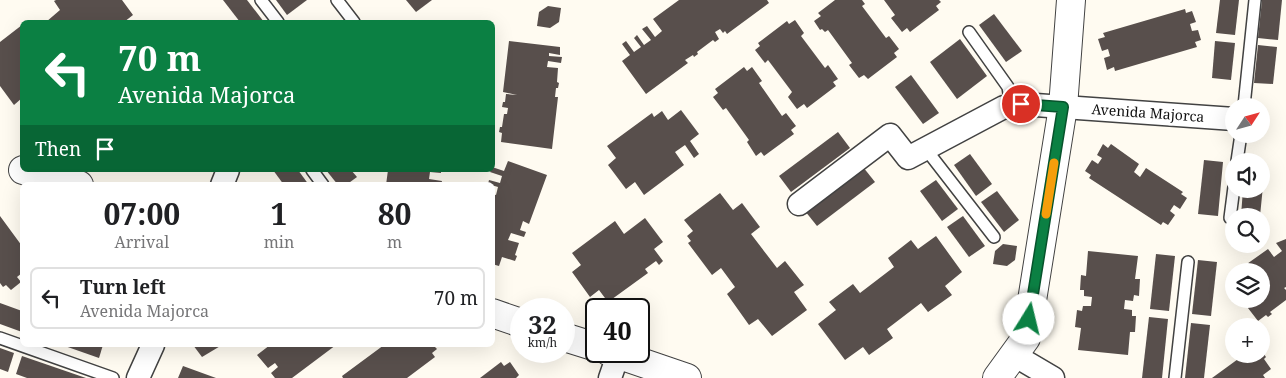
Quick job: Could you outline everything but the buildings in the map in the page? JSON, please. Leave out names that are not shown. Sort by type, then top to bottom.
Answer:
[{"type":"street","points":[[997,378],[1026,338],[1063,107],[1071,0]]},
{"type":"street","name":"Avenida Majorca","points":[[799,204],[890,135],[908,158],[1004,107],[1021,104],[1225,118]]},
{"type":"street","points":[[0,164],[20,169]]},
{"type":"street","points":[[30,172],[68,182]]},
{"type":"street","points":[[495,314],[510,319]]},
{"type":"street","points":[[138,378],[152,347]]},
{"type":"street","points":[[1014,355],[1052,378]]},
{"type":"street","points":[[628,363],[687,378]]},
{"type":"lane","points":[[262,0],[277,20]]},
{"type":"lane","points":[[337,0],[352,20]]},
{"type":"lane","points":[[1245,98],[1254,0]]},
{"type":"lane","points":[[969,32],[1008,87],[1011,106]]},
{"type":"lane","points":[[925,148],[994,237]]},
{"type":"lane","points":[[1175,378],[1188,262]]},
{"type":"lane","points":[[0,338],[20,345]]},
{"type":"lane","points":[[25,347],[113,378]]},
{"type":"slow traffic","points":[[1046,214],[1054,163]]},
{"type":"route","points":[[1021,104],[1063,107],[1029,319]]}]
